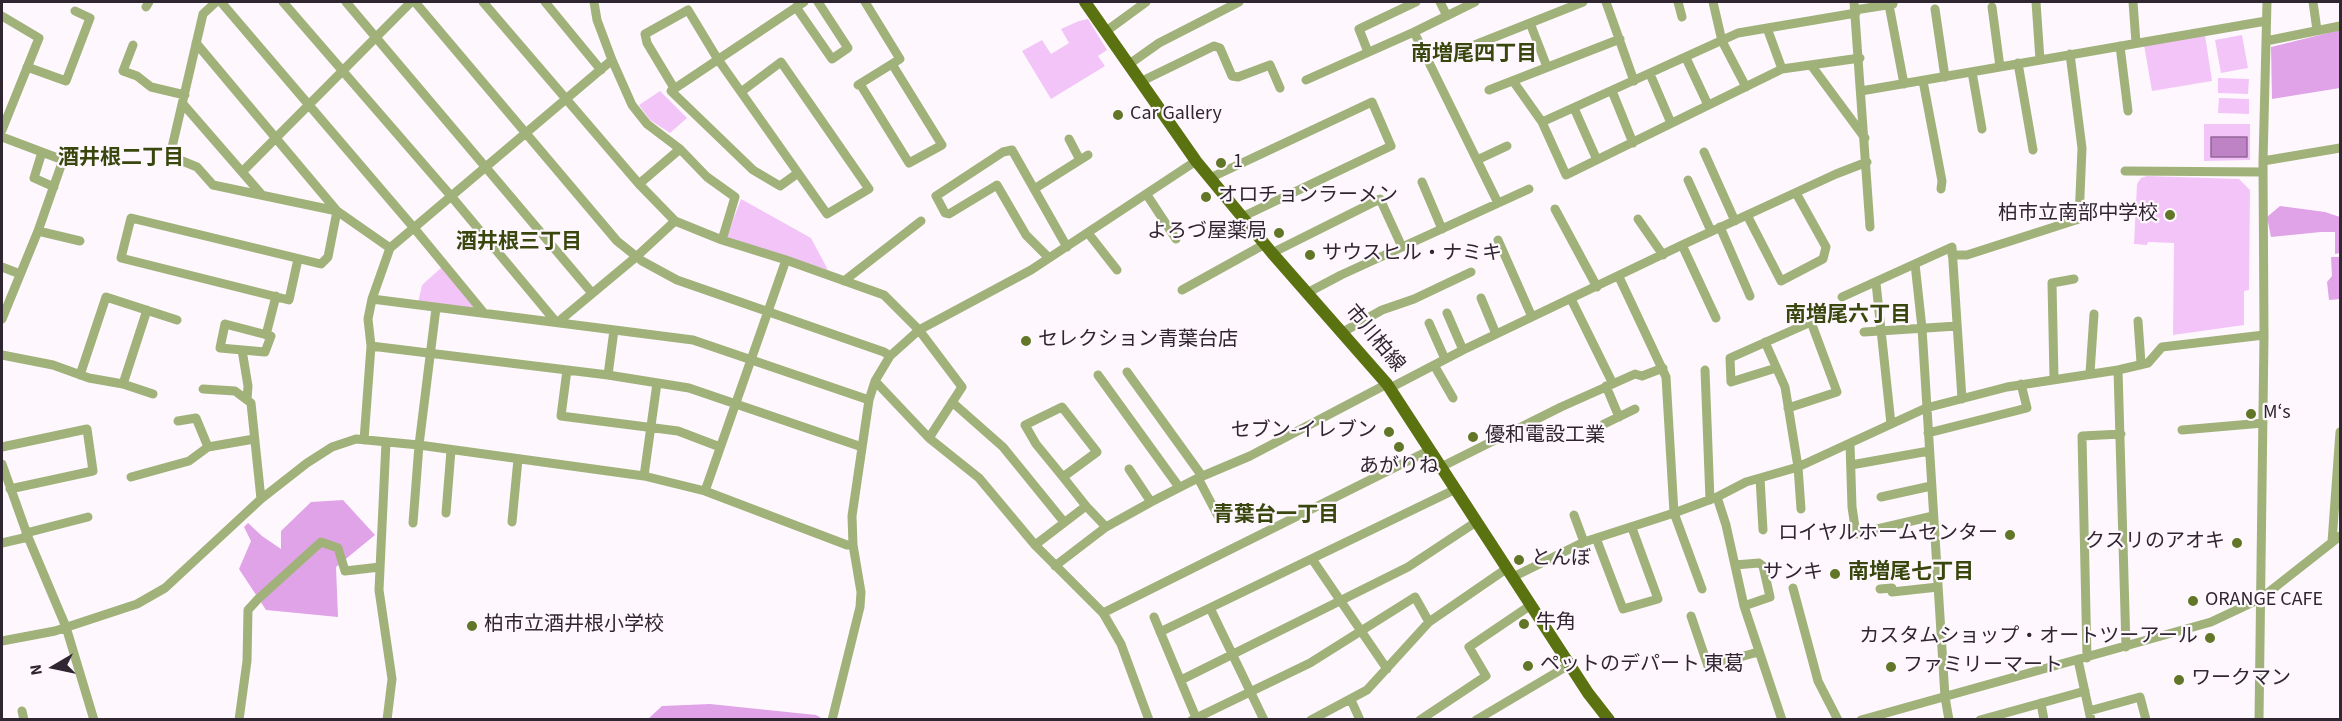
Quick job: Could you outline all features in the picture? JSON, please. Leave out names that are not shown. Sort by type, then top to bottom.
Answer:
[{"type":"main road","name":"市川柏線","points":[[1085,2],[1196,161],[1268,249],[1389,386],[1569,665],[1609,720]]},
{"type":"street","points":[[337,211],[213,185],[197,167],[170,156],[203,14],[219,2],[309,104],[484,313]]},
{"type":"street","points":[[283,2],[557,322]]},
{"type":"street","points":[[346,2],[592,293]]},
{"type":"street","points":[[243,171],[413,2],[617,241],[636,257],[666,275],[890,356]]},
{"type":"street","points":[[483,2],[639,184],[675,221],[722,240],[884,295],[920,330],[962,387],[929,438]]},
{"type":"street","points":[[545,2],[601,70]]},
{"type":"street","points":[[594,2],[597,20],[632,105],[647,124],[680,149],[707,177],[735,197],[722,240]]},
{"type":"street","points":[[798,173],[780,186],[753,170],[670,91],[800,4],[831,59],[848,48],[818,2]]},
{"type":"street","points":[[865,2],[900,59],[859,84],[909,163],[942,145],[892,64]]},
{"type":"street","points":[[1105,32],[1146,2]]},
{"type":"street","points":[[1128,65],[1159,43],[1239,2]]},
{"type":"street","points":[[1368,52],[1359,30],[1416,2]]},
{"type":"street","points":[[1440,2],[1447,16]]},
{"type":"street","points":[[1306,80],[1475,2]]},
{"type":"street","points":[[1467,48],[1583,2]]},
{"type":"street","points":[[1606,2],[1634,81]]},
{"type":"street","points":[[1678,2],[1682,18]]},
{"type":"street","points":[[1713,2],[1722,40],[1746,87]]},
{"type":"street","points":[[2036,2],[2040,60]]},
{"type":"street","points":[[2133,2],[2136,43]]},
{"type":"street","points":[[2259,720],[2264,335],[2263,161],[2267,2]]},
{"type":"street","points":[[2313,2],[2317,30]]},
{"type":"street","points":[[1542,122],[1738,33],[1855,8],[1891,3],[1904,84]]},
{"type":"street","points":[[1992,7],[2000,67]]},
{"type":"street","points":[[1855,8],[1870,227]]},
{"type":"street","points":[[674,88],[647,43],[645,34],[688,9],[717,58],[827,214],[869,189],[782,62],[741,92]]},
{"type":"street","points":[[1935,9],[1945,77]]},
{"type":"street","points":[[27,67],[66,81],[90,18],[75,11]]},
{"type":"street","points":[[2,16],[39,38],[2,130]]},
{"type":"street","points":[[1861,91],[2266,21]]},
{"type":"street","points":[[1530,22],[1547,67]]},
{"type":"street","points":[[2266,41],[2340,26]]},
{"type":"street","points":[[1767,28],[1782,69]]},
{"type":"street","points":[[1414,32],[1498,203]]},
{"type":"street","points":[[1489,90],[1620,39]]},
{"type":"street","points":[[196,43],[337,211],[390,248]]},
{"type":"street","points":[[133,45],[123,71],[138,76],[151,87],[184,100],[262,195]]},
{"type":"street","points":[[1140,82],[1214,45],[1220,48],[1234,77],[1270,64],[1280,88]]},
{"type":"street","points":[[2120,46],[2128,111]]},
{"type":"street","points":[[1952,255],[1967,255],[2079,219],[2082,147],[2070,54]]},
{"type":"street","points":[[1686,58],[1708,105]]},
{"type":"street","points":[[1513,81],[1542,122],[1566,175],[1782,69],[1860,58]]},
{"type":"street","points":[[364,440],[371,346],[368,319],[372,298],[390,248],[612,60]]},
{"type":"street","points":[[2018,63],[2032,150]]},
{"type":"street","points":[[1811,65],[1865,138]]},
{"type":"street","points":[[1972,72],[1982,129]]},
{"type":"street","points":[[1650,74],[1671,123]]},
{"type":"street","points":[[1923,81],[1942,181],[1941,189]]},
{"type":"street","points":[[1612,91],[1633,143]]},
{"type":"street","points":[[1210,178],[1372,102],[1391,146],[1242,217]]},
{"type":"street","points":[[1574,108],[1597,160]]},
{"type":"street","points":[[2,137],[63,160],[38,231],[2,317]]},
{"type":"street","points":[[1034,189],[1084,158],[1069,139]]},
{"type":"street","points":[[1477,160],[1507,146]]},
{"type":"street","points":[[2263,161],[2340,148]]},
{"type":"street","points":[[639,184],[680,149]]},
{"type":"street","points":[[1049,258],[1026,235],[997,185],[949,214],[945,213],[936,196],[1009,150],[1014,152],[1067,247]]},
{"type":"street","points":[[42,152],[33,178],[54,187]]},
{"type":"street","points":[[1704,152],[1735,221]]},
{"type":"street","points":[[832,720],[860,607],[861,592],[852,516],[869,400],[875,381],[890,356],[920,330],[1067,247],[1196,161]]},
{"type":"street","points":[[1055,566],[1106,527],[1179,487],[1250,456],[1445,358],[1682,245],[1867,162]]},
{"type":"street","points":[[2125,171],[2263,172]]},
{"type":"street","points":[[1688,180],[1750,296]]},
{"type":"street","points":[[1422,182],[1442,228]]},
{"type":"street","points":[[1307,293],[1529,189]]},
{"type":"street","points":[[1748,215],[1781,281],[1823,259],[1826,247],[1796,193]]},
{"type":"street","points":[[1147,195],[1176,239]]},
{"type":"street","points":[[1182,290],[1380,199],[1402,247]]},
{"type":"street","points":[[1555,209],[1597,287]]},
{"type":"street","points":[[298,259],[289,300],[121,258],[131,218],[321,264],[327,257],[337,211]]},
{"type":"street","points":[[1638,219],[1663,255]]},
{"type":"street","points":[[557,322],[636,257],[675,221]]},
{"type":"street","points":[[844,281],[921,222]]},
{"type":"street","points":[[892,230],[899,238]]},
{"type":"street","points":[[38,231],[80,241]]},
{"type":"street","points":[[1089,233],[1117,270]]},
{"type":"street","points":[[1498,240],[1532,316]]},
{"type":"street","points":[[1682,245],[1716,318]]},
{"type":"street","points":[[1842,297],[1952,247],[1962,399]]},
{"type":"street","points":[[705,491],[786,260]]},
{"type":"street","points":[[1915,264],[1922,328],[1945,698],[1949,720]]},
{"type":"street","points":[[2,267],[21,274]]},
{"type":"street","points":[[1343,332],[1382,310],[1414,299],[1471,272]]},
{"type":"street","points":[[1618,277],[1663,368],[1668,388],[1674,513],[1702,589]]},
{"type":"street","points":[[2054,378],[2052,283],[2074,279]]},
{"type":"street","points":[[1876,283],[1891,424]]},
{"type":"street","points":[[80,375],[106,297],[177,320]]},
{"type":"street","points":[[266,335],[276,297]]},
{"type":"street","points":[[372,298],[693,340],[869,400]]},
{"type":"street","points":[[1481,298],[1496,334]]},
{"type":"street","points":[[1571,299],[1610,385],[1620,417]]},
{"type":"street","points":[[413,523],[419,445],[436,308]]},
{"type":"street","points":[[123,384],[147,310]]},
{"type":"street","points":[[1447,314],[1463,350]]},
{"type":"street","points":[[2090,374],[2094,314]]},
{"type":"street","points":[[2138,321],[2141,363]]},
{"type":"street","points":[[1776,368],[1731,382],[1730,358],[1811,322],[1838,392],[1788,408]]},
{"type":"street","points":[[1429,323],[1445,358]]},
{"type":"street","points":[[225,324],[266,335],[271,336],[266,352],[220,348],[225,324]]},
{"type":"street","points":[[1864,332],[1957,326]]},
{"type":"street","points":[[608,375],[614,330]]},
{"type":"street","points":[[1311,720],[1367,690],[1429,622],[1510,573],[1584,542],[1674,513],[1746,482],[1798,467],[1926,408],[2021,384],[2118,370],[2151,361],[2162,346],[2264,335]]},
{"type":"street","points":[[1765,342],[1785,387],[1798,467],[1801,510]]},
{"type":"street","points":[[371,346],[608,375],[689,388],[862,447]]},
{"type":"street","points":[[242,350],[248,386],[247,400]]},
{"type":"street","points":[[2,356],[54,365],[80,375],[123,384],[153,394]]},
{"type":"street","points":[[1434,365],[1453,398]]},
{"type":"street","points":[[1441,467],[1610,385],[1635,374],[1642,376],[1663,368]]},
{"type":"street","points":[[567,370],[561,416],[678,431],[720,447]]},
{"type":"street","points":[[1705,370],[1713,498],[1735,565],[1758,652],[1782,720]]},
{"type":"street","points":[[2118,370],[2126,648]]},
{"type":"street","points":[[1127,372],[1200,477],[1218,516]]},
{"type":"street","points":[[1098,375],[1179,487]]},
{"type":"street","points":[[875,381],[929,438],[979,478],[1035,545],[1102,613],[1121,644],[1149,720]]},
{"type":"street","points":[[644,476],[657,383]]},
{"type":"street","points":[[1928,433],[2027,408],[2021,384]]},
{"type":"street","points":[[203,389],[235,391],[251,404],[261,499]]},
{"type":"street","points":[[952,402],[1003,447],[1064,522]]},
{"type":"street","points":[[1063,477],[1097,452],[1062,407],[1025,425],[1036,444],[1086,506],[1106,527]]},
{"type":"street","points":[[1604,424],[1635,409]]},
{"type":"street","points":[[178,421],[196,418],[208,447]]},
{"type":"street","points":[[2182,430],[2263,423]]},
{"type":"street","points":[[2,447],[87,429],[93,471],[2,495]]},
{"type":"street","points":[[2332,542],[2340,432]]},
{"type":"street","points":[[2121,434],[2082,436],[2085,691],[2090,715],[2140,697],[2146,720]]},
{"type":"street","points":[[131,477],[189,461],[208,447],[254,439]]},
{"type":"street","points":[[2,641],[66,627],[137,604],[165,588],[261,499],[307,463],[344,442],[364,440],[419,445],[644,476],[705,491],[847,545],[854,545]]},
{"type":"street","points":[[386,442],[379,590],[392,679],[387,720]]},
{"type":"street","points":[[1850,444],[1856,534],[1933,516]]},
{"type":"street","points":[[446,513],[451,450]]},
{"type":"street","points":[[1102,613],[1430,450]]},
{"type":"street","points":[[1851,465],[1929,450]]},
{"type":"street","points":[[512,522],[518,459]]},
{"type":"street","points":[[2,464],[27,535],[66,627],[94,720]]},
{"type":"street","points":[[1129,470],[1151,502]]},
{"type":"street","points":[[1760,478],[1763,530]]},
{"type":"street","points":[[1881,497],[1931,486]]},
{"type":"street","points":[[1160,632],[1456,489]]},
{"type":"street","points":[[1035,545],[1086,506]]},
{"type":"street","points":[[1574,514],[1584,542]]},
{"type":"street","points":[[2,543],[88,517]]},
{"type":"street","points":[[1181,680],[1408,567],[1476,522]]},
{"type":"street","points":[[1596,538],[1623,609],[1658,599],[1632,528]]},
{"type":"street","points":[[1861,720],[2126,648],[2211,622],[2260,599],[2340,536]]},
{"type":"street","points":[[239,720],[247,661],[248,610],[258,599],[321,542],[338,548],[345,571],[380,567]]},
{"type":"street","points":[[1312,559],[1387,669]]},
{"type":"street","points":[[1735,565],[1759,563],[1763,566],[1770,597],[1744,606]]},
{"type":"street","points":[[1880,589],[1892,588],[1892,592],[1938,587]]},
{"type":"street","points":[[1793,588],[1818,681],[1838,720]]},
{"type":"street","points":[[1154,617],[1195,719],[1310,663],[1415,597],[1429,622]]},
{"type":"street","points":[[1420,720],[1486,676],[1468,647],[1531,605]]},
{"type":"street","points":[[1210,608],[1264,720]]},
{"type":"street","points":[[1691,616],[1708,666],[1758,652]]},
{"type":"street","points":[[1476,720],[1569,665]]},
{"type":"street","points":[[1980,720],[2085,691]]},
{"type":"street","points":[[1350,700],[1360,720]]},
{"type":"street","points":[[2041,703],[2044,720]]},
{"type":"shaded area","points":[[1088,19],[1107,50],[1098,56],[1105,66],[1051,99],[1022,51],[1042,40],[1051,54],[1069,43],[1061,29]]},
{"type":"shaded area","points":[[2340,30],[2340,88],[2272,99],[2271,47]]},
{"type":"shaded area","points":[[2205,35],[2212,81],[2152,91],[2144,45]]},
{"type":"shaded area","points":[[2242,35],[2248,68],[2221,73],[2215,40]]},
{"type":"shaded area","points":[[2218,78],[2249,79],[2248,94],[2218,93]]},
{"type":"shaded area","points":[[660,91],[687,118],[670,133],[650,120],[639,105]]},
{"type":"shaded area","points":[[2219,98],[2249,99],[2249,114],[2218,113]]},
{"type":"shaded area","points":[[2204,124],[2250,124],[2250,160],[2204,161]]},
{"type":"shaded area","points":[[2211,137],[2247,137],[2247,157],[2211,157]]},
{"type":"shaded area","points":[[2147,176],[2239,179],[2250,190],[2249,290],[2244,291],[2244,325],[2173,335],[2174,243],[2134,244],[2137,184],[2141,178]]},
{"type":"shaded area","points":[[741,199],[811,238],[828,270],[729,238],[727,236]]},
{"type":"shaded area","points":[[2280,206],[2325,212],[2340,217],[2340,253],[2335,254],[2335,232],[2271,237],[2267,217]]},
{"type":"shaded area","points":[[2331,257],[2340,257],[2340,299],[2329,300],[2327,282],[2332,276]]},
{"type":"shaded area","points":[[442,267],[475,306],[473,310],[418,303],[422,285]]},
{"type":"shaded area","points":[[343,500],[375,535],[336,567],[338,617],[266,610],[239,569],[251,541],[244,527],[248,523],[281,549],[281,531],[311,502]]},
{"type":"shaded area","points":[[710,704],[816,715],[823,719],[648,719],[662,706]]},
{"type":"place","name":"Car Gallery","points":[[1118,115]]},
{"type":"place","name":"1","points":[[1221,163]]},
{"type":"place","name":"オロチョンラーメン","points":[[1206,197]]},
{"type":"place","name":"柏市立南部中学校","points":[[2170,215]]},
{"type":"place","name":"よろづ屋薬局","points":[[1279,233]]},
{"type":"place","name":"サウスヒル・ナミキ","points":[[1310,255]]},
{"type":"place","name":"セレクション青葉台店","points":[[1026,341]]},
{"type":"place","name":"M‘s","points":[[2251,414]]},
{"type":"place","name":"セブン-イレブン","points":[[1389,432]]},
{"type":"place","name":"優和電設工業","points":[[1473,437]]},
{"type":"place","name":"あがりね","points":[[1399,447]]},
{"type":"place","name":"ロイヤルホームセンター","points":[[2010,535]]},
{"type":"place","name":"クスリのアオキ","points":[[2237,543]]},
{"type":"place","name":"とんぼ","points":[[1519,560]]},
{"type":"place","name":"サンキ","points":[[1835,574]]},
{"type":"place","name":"ORANGE CAFE","points":[[2193,601]]},
{"type":"place","name":"牛角","points":[[1524,624]]},
{"type":"place","name":"柏市立酒井根小学校","points":[[472,626]]},
{"type":"place","name":"カスタムショップ・オートツーアール","points":[[2210,638]]},
{"type":"place","name":"ペットのデパート 東葛","points":[[1528,666]]},
{"type":"place","name":"ファミリーマート","points":[[1891,667]]},
{"type":"place","name":"ワークマン","points":[[2179,680]]},
{"type":"district","name":"南増尾四丁目","points":[[1474,55]]},
{"type":"district","name":"酒井根二丁目","points":[[121,159]]},
{"type":"district","name":"酒井根三丁目","points":[[519,243]]},
{"type":"district","name":"南増尾六丁目","points":[[1848,316]]},
{"type":"district","name":"青葉台一丁目","points":[[1276,516]]},
{"type":"district","name":"南増尾七丁目","points":[[1911,573]]}]
